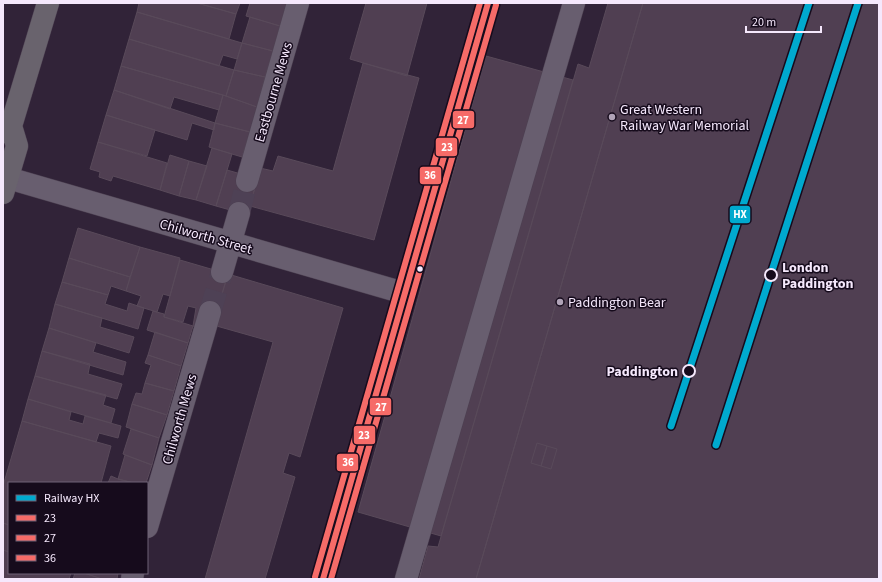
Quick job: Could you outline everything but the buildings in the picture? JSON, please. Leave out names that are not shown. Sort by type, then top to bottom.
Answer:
[{"type":"main road","points":[[5,186],[17,146],[7,129],[48,3]]},
{"type":"street","name":"Eastbourne Mews","points":[[247,181],[298,3]]},
{"type":"street","points":[[323,579],[488,3]]},
{"type":"street","points":[[406,579],[574,3]]},
{"type":"street","name":"Chilworth Street","points":[[5,186],[230,243],[404,293]]},
{"type":"street","points":[[222,272],[238,213]]},
{"type":"street","name":"Chilworth Mews","points":[[148,524],[210,312]]},
{"type":"tunnel","points":[[239,213],[247,181]]},
{"type":"tunnel","points":[[210,312],[222,272]]},
{"type":"rail line","name":"HX","points":[[671,426],[809,3]]},
{"type":"rail line","name":"HX","points":[[716,445],[858,3]]},
{"type":"transit line","name":"36","points":[[315,577],[480,3]]},
{"type":"transit line","name":"23","points":[[323,579],[488,3]]},
{"type":"transit line","name":"27","points":[[331,579],[496,5]]},
{"type":"place","name":"Great Western Railway War Memorial","points":[[612,117]]},
{"type":"place","name":"London Paddington","points":[[771,275]]},
{"type":"place","name":"Paddington Bear","points":[[560,302]]},
{"type":"place","name":"Paddington","points":[[689,371]]}]
